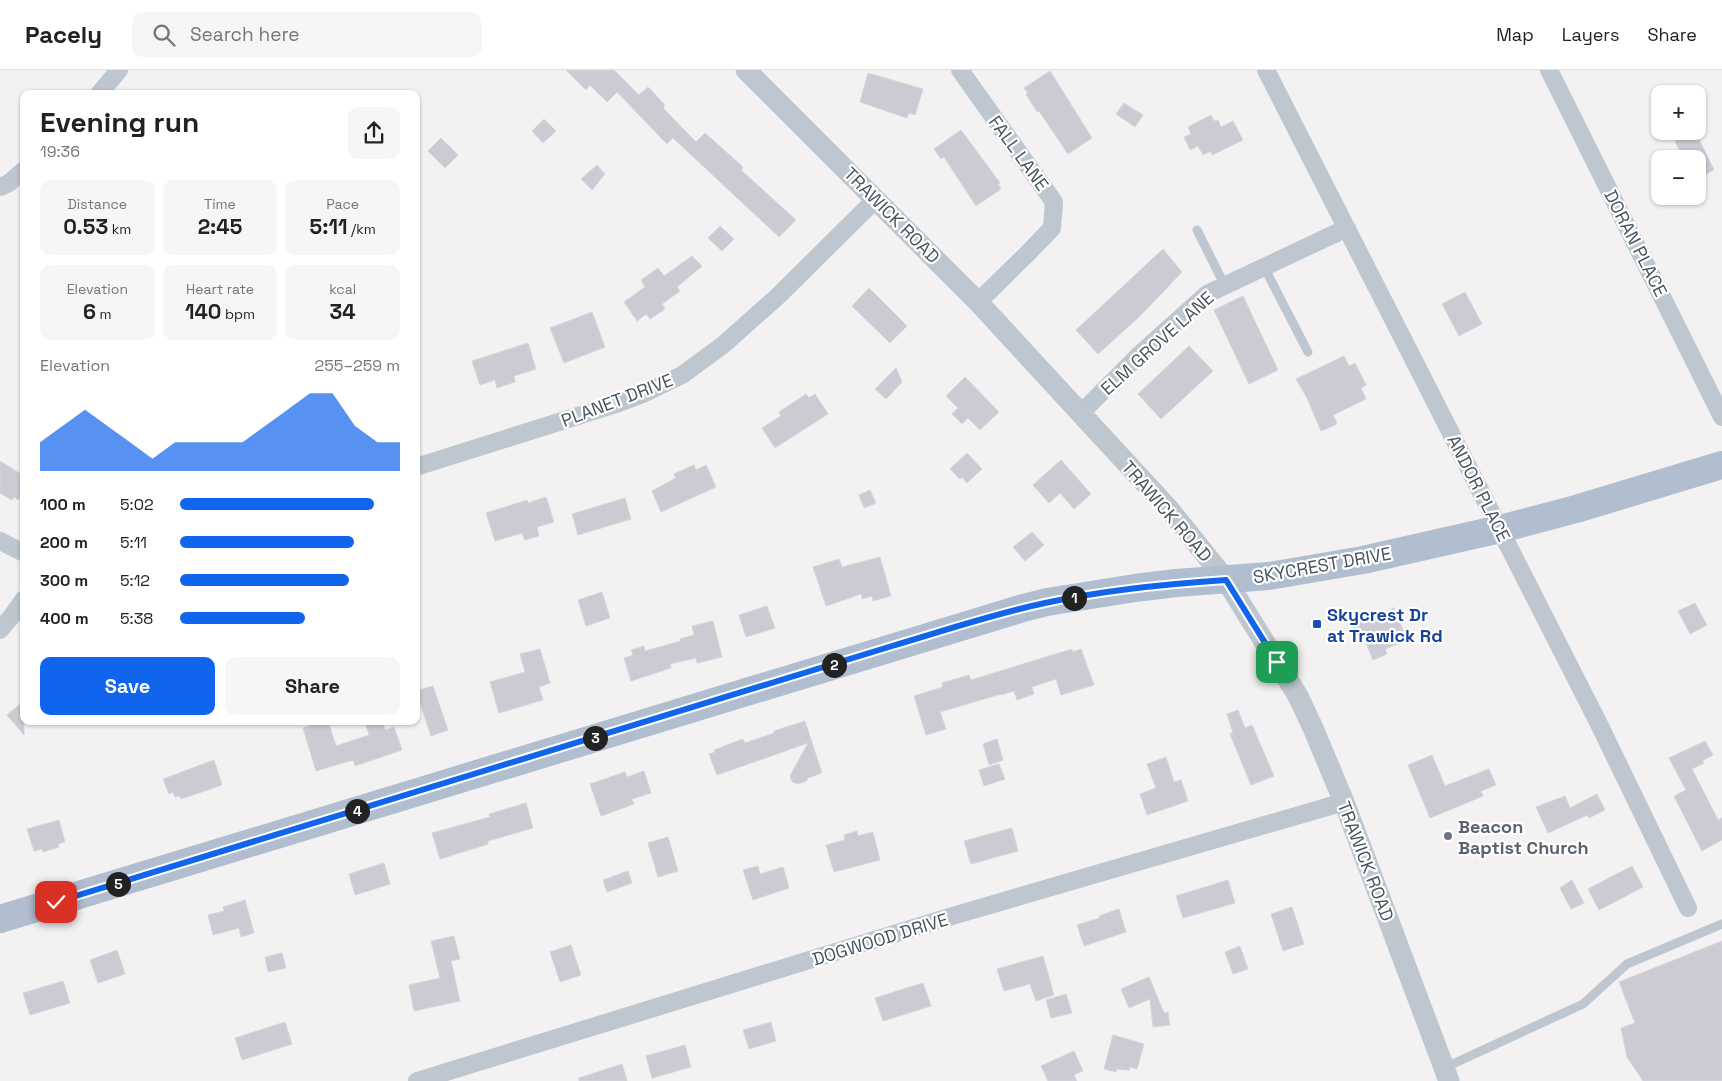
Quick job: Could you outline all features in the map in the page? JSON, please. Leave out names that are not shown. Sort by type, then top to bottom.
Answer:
[{"type":"main road","name":"SKYCREST DRIVE","points":[[0,920],[1007,612],[1047,602],[1118,591],[1176,583],[1269,576],[1364,560],[1500,529],[1576,509],[1722,465]]},
{"type":"street","points":[[102,90],[119,70]]},
{"type":"street","name":"TRAWICK ROAD","points":[[746,70],[978,302],[1169,509],[1226,580],[1298,696],[1313,728],[1344,802],[1446,1074]]},
{"type":"street","name":"FALL LANE","points":[[960,70],[1054,202],[1052,228],[978,302]]},
{"type":"street","name":"ANDOR PLACE","points":[[1266,70],[1598,722],[1688,908]]},
{"type":"street","name":"DORAN PLACE","points":[[1549,70],[1722,416]]},
{"type":"street","points":[[0,187],[9,183],[20,173]]},
{"type":"street","name":"PLANET DRIVE","points":[[420,467],[616,404],[645,393],[682,375],[723,345],[777,297],[876,199]]},
{"type":"street","name":"ELM GROVE LANE","points":[[1080,414],[1138,356],[1207,294],[1347,228]]},
{"type":"street","points":[[0,541],[20,551]]},
{"type":"street","points":[[0,630],[20,605]]},
{"type":"street","name":"DOGWOOD DRIVE","points":[[417,1081],[949,917],[1344,802]]},
{"type":"lane","points":[[1197,230],[1226,286]]},
{"type":"lane","points":[[1264,267],[1308,352]]},
{"type":"lane","points":[[1446,1074],[1582,1004],[1626,964],[1722,924]]},
{"type":"building","points":[[566,70],[614,70],[639,95],[648,87],[665,105],[663,108],[696,142],[705,133],[743,167],[741,170],[796,220],[779,237],[673,138],[667,144],[617,92],[607,102],[590,85],[586,90]]},
{"type":"building","points":[[1050,71],[1092,138],[1068,154],[1039,111],[1037,112],[1024,88]]},
{"type":"building","points":[[868,73],[923,89],[915,115],[909,113],[907,118],[860,102]]},
{"type":"building","points":[[1124,103],[1143,115],[1135,127],[1116,114]]},
{"type":"building","points":[[1211,115],[1214,121],[1218,120],[1221,127],[1233,121],[1243,140],[1212,155],[1211,151],[1203,155],[1198,146],[1190,150],[1184,137],[1191,134],[1188,127]]},
{"type":"building","points":[[544,119],[556,131],[543,143],[532,131]]},
{"type":"building","points":[[961,130],[1000,183],[998,184],[1001,189],[976,206],[944,157],[941,159],[934,149]]},
{"type":"building","points":[[441,138],[458,155],[445,168],[428,151]]},
{"type":"building","points":[[1699,140],[1704,150],[1680,150],[1675,141]]},
{"type":"building","points":[[1706,154],[1714,170],[1706,174]]},
{"type":"building","points":[[597,165],[605,174],[592,190],[581,179]]},
{"type":"building","points":[[720,226],[734,239],[722,251],[708,238]]},
{"type":"building","points":[[1163,249],[1182,272],[1140,316],[1098,354],[1076,330]]},
{"type":"building","points":[[692,256],[702,266],[677,287],[680,291],[662,304],[665,309],[650,319],[646,314],[637,321],[624,302],[645,287],[641,280],[658,268],[664,276]]},
{"type":"building","points":[[869,288],[907,326],[890,343],[852,306]]},
{"type":"building","points":[[1465,292],[1482,324],[1459,336],[1442,304]]},
{"type":"building","points":[[1243,296],[1278,370],[1249,384],[1214,310]]},
{"type":"building","points":[[592,312],[605,347],[564,363],[550,328]]},
{"type":"building","points":[[528,343],[536,369],[514,376],[515,382],[497,388],[495,380],[480,385],[472,361]]},
{"type":"building","points":[[1189,346],[1213,371],[1161,419],[1138,394]]},
{"type":"building","points":[[1344,356],[1349,366],[1355,363],[1366,385],[1361,388],[1366,399],[1333,415],[1337,423],[1321,431],[1307,398],[1296,379]]},
{"type":"building","points":[[896,368],[902,382],[886,399],[875,389]]},
{"type":"building","points":[[965,377],[999,412],[980,430],[968,418],[962,424],[952,414],[958,408],[946,396]]},
{"type":"building","points":[[806,394],[809,398],[815,394],[828,414],[775,448],[762,428],[781,416],[779,412]]},
{"type":"building","points":[[967,453],[982,469],[967,483],[950,469]]},
{"type":"building","points":[[1061,460],[1091,494],[1074,509],[1060,493],[1049,503],[1033,485]]},
{"type":"building","points":[[0,461],[20,474],[20,497],[18,500],[14,497],[12,500],[0,493]]},
{"type":"building","points":[[694,465],[696,470],[706,465],[716,487],[661,512],[652,491],[676,478],[674,474]]},
{"type":"building","points":[[870,490],[876,503],[864,508],[859,495]]},
{"type":"building","points":[[546,497],[554,522],[537,527],[539,536],[525,540],[522,533],[495,541],[486,513],[527,500],[528,503]]},
{"type":"building","points":[[625,498],[631,519],[578,535],[572,514]]},
{"type":"building","points":[[1032,532],[1044,545],[1025,561],[1013,547]]},
{"type":"building","points":[[880,557],[891,596],[873,601],[872,596],[862,599],[861,594],[826,606],[813,567],[839,559],[842,567]]},
{"type":"building","points":[[602,592],[610,618],[586,626],[578,600]]},
{"type":"building","points":[[1695,603],[1707,625],[1690,634],[1678,611]]},
{"type":"building","points":[[767,606],[775,628],[746,637],[739,615]]},
{"type":"building","points":[[1394,608],[1407,640],[1385,649],[1387,654],[1373,660],[1364,638],[1357,641],[1351,626]]},
{"type":"building","points":[[713,621],[722,657],[697,663],[696,658],[670,664],[671,668],[631,681],[624,658],[633,655],[631,650],[644,646],[645,651],[681,641],[680,639],[694,635],[692,626]]},
{"type":"building","points":[[540,649],[550,683],[539,687],[543,700],[499,713],[490,682],[525,672],[520,654]]},
{"type":"building","points":[[1072,649],[1073,652],[1081,649],[1094,685],[1061,695],[1056,679],[1032,687],[1034,694],[1017,700],[1014,691],[940,712],[946,729],[926,735],[914,696],[943,687],[942,683],[969,675],[971,680]]},
{"type":"building","points":[[433,686],[448,730],[431,736],[420,703],[420,690]]},
{"type":"building","points":[[20,704],[20,725],[24,725],[24,735],[7,715]]},
{"type":"building","points":[[1238,710],[1245,728],[1252,725],[1274,776],[1251,785],[1230,734],[1233,732],[1227,714]]},
{"type":"building","points":[[805,721],[822,773],[798,784],[792,782],[790,776],[808,743],[717,775],[709,754],[715,752],[714,750],[743,739],[745,743]]},
{"type":"building","points":[[312,725],[329,725],[336,746],[369,735],[366,725],[383,725],[385,730],[394,727],[402,750],[355,766],[353,760],[316,771],[303,728]]},
{"type":"building","points":[[997,739],[1003,760],[989,765],[983,744]]},
{"type":"building","points":[[1705,741],[1713,755],[1702,761],[1704,763],[1692,769],[1718,820],[1722,818],[1722,840],[1702,851],[1674,796],[1686,790],[1669,758]]},
{"type":"building","points":[[1432,755],[1445,786],[1489,769],[1496,785],[1481,791],[1483,796],[1430,818],[1408,765]]},
{"type":"building","points":[[1166,757],[1174,782],[1181,780],[1188,801],[1147,815],[1140,794],[1156,788],[1147,764]]},
{"type":"building","points":[[214,760],[222,785],[181,799],[180,796],[175,797],[173,792],[169,794],[163,779]]},
{"type":"building","points":[[999,764],[1005,779],[984,786],[979,770]]},
{"type":"building","points":[[644,771],[651,793],[632,799],[634,804],[601,816],[590,784],[625,772],[627,777]]},
{"type":"building","points":[[1597,794],[1605,810],[1589,818],[1587,815],[1548,833],[1536,807],[1565,796],[1570,808]]},
{"type":"building","points":[[526,803],[533,828],[488,841],[488,844],[440,859],[432,833],[490,817],[489,814]]},
{"type":"building","points":[[59,820],[65,842],[58,844],[59,847],[43,852],[42,849],[34,851],[27,829]]},
{"type":"building","points":[[1012,828],[1018,851],[971,864],[964,841]]},
{"type":"building","points":[[857,831],[858,836],[873,832],[880,860],[834,872],[826,845],[845,840],[844,835]]},
{"type":"building","points":[[668,837],[678,871],[658,877],[648,843]]},
{"type":"building","points":[[384,863],[390,884],[355,895],[349,874]]},
{"type":"building","points":[[758,866],[760,874],[783,867],[789,888],[753,900],[743,870]]},
{"type":"building","points":[[1632,866],[1643,887],[1599,910],[1588,889]]},
{"type":"building","points":[[628,871],[632,883],[607,892],[603,880]]},
{"type":"building","points":[[1228,880],[1235,903],[1183,918],[1176,896]]},
{"type":"building","points":[[1572,880],[1584,903],[1571,909],[1560,888]]},
{"type":"building","points":[[245,900],[254,933],[241,937],[239,928],[213,935],[208,915],[224,911],[223,907]]},
{"type":"building","points":[[1292,907],[1304,944],[1283,951],[1271,914]]},
{"type":"building","points":[[1119,909],[1126,932],[1084,946],[1077,925],[1100,918],[1099,916]]},
{"type":"building","points":[[454,936],[460,959],[451,961],[460,1001],[414,1011],[409,985],[440,978],[431,941]]},
{"type":"building","points":[[1722,941],[1722,1081],[1643,1081],[1627,1057],[1621,1028],[1635,1023],[1619,982]]},
{"type":"building","points":[[571,945],[581,975],[560,982],[550,952]]},
{"type":"building","points":[[1240,946],[1248,969],[1233,974],[1225,952]]},
{"type":"building","points":[[117,950],[125,974],[98,983],[90,960]]},
{"type":"building","points":[[282,953],[286,968],[268,972],[265,957]]},
{"type":"building","points":[[1043,956],[1054,995],[1036,1001],[1030,984],[1004,991],[997,969]]},
{"type":"building","points":[[1149,977],[1164,1013],[1168,1012],[1170,1025],[1153,1027],[1150,999],[1129,1008],[1121,989]]},
{"type":"building","points":[[63,981],[70,1003],[30,1015],[23,993]]},
{"type":"building","points":[[923,983],[931,1006],[883,1021],[875,998]]},
{"type":"building","points":[[1066,994],[1072,1013],[1051,1018],[1046,1000]]},
{"type":"building","points":[[285,1022],[292,1044],[242,1060],[235,1038]]},
{"type":"building","points":[[771,1022],[776,1041],[749,1049],[743,1030]]},
{"type":"building","points":[[1113,1035],[1144,1044],[1137,1069],[1130,1067],[1129,1070],[1117,1069],[1116,1072],[1104,1069]]},
{"type":"building","points":[[685,1045],[691,1067],[652,1078],[646,1056]]},
{"type":"building","points":[[1074,1051],[1083,1071],[1074,1075],[1077,1081],[1048,1081],[1041,1066]]},
{"type":"building","points":[[622,1064],[627,1081],[579,1081],[579,1078]]},
{"type":"place","name":"Skycrest Dr at Trawick Rd","points":[[1317,624]]},
{"type":"place","name":"Beacon Baptist Church","points":[[1448,836]]},
{"type":"route","points":[[56,902],[781,682],[892,646],[1047,602],[1176,583],[1226,580],[1277,662]]}]
